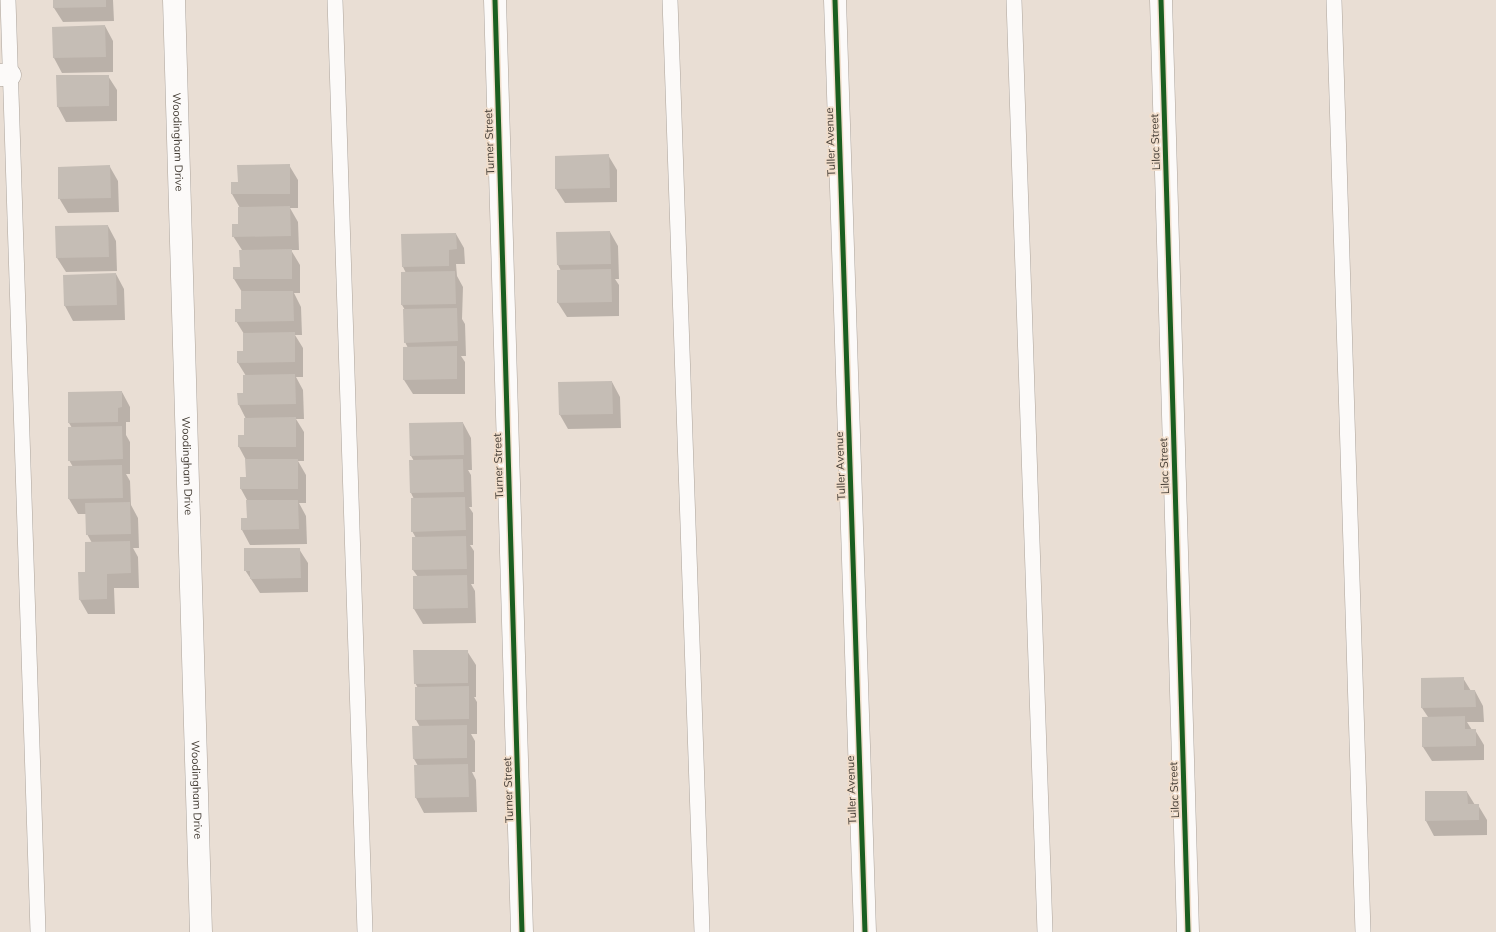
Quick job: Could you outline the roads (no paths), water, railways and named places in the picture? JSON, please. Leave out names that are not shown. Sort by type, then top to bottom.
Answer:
[{"type":"street","name":"Woodingham Drive","points":[[174,0],[201,932]]},
{"type":"street","name":"Turner Street","points":[[495,0],[522,932]]},
{"type":"street","name":"Tuller Avenue","points":[[835,0],[865,932]]},
{"type":"street","name":"Lilac Street","points":[[1160,0],[1188,932]]},
{"type":"lane","points":[[8,0],[5,75],[38,932]]},
{"type":"lane","points":[[336,0],[365,932]]},
{"type":"lane","points":[[670,0],[702,932]]},
{"type":"lane","points":[[1014,0],[1045,932]]},
{"type":"lane","points":[[1334,0],[1363,932]]}]
